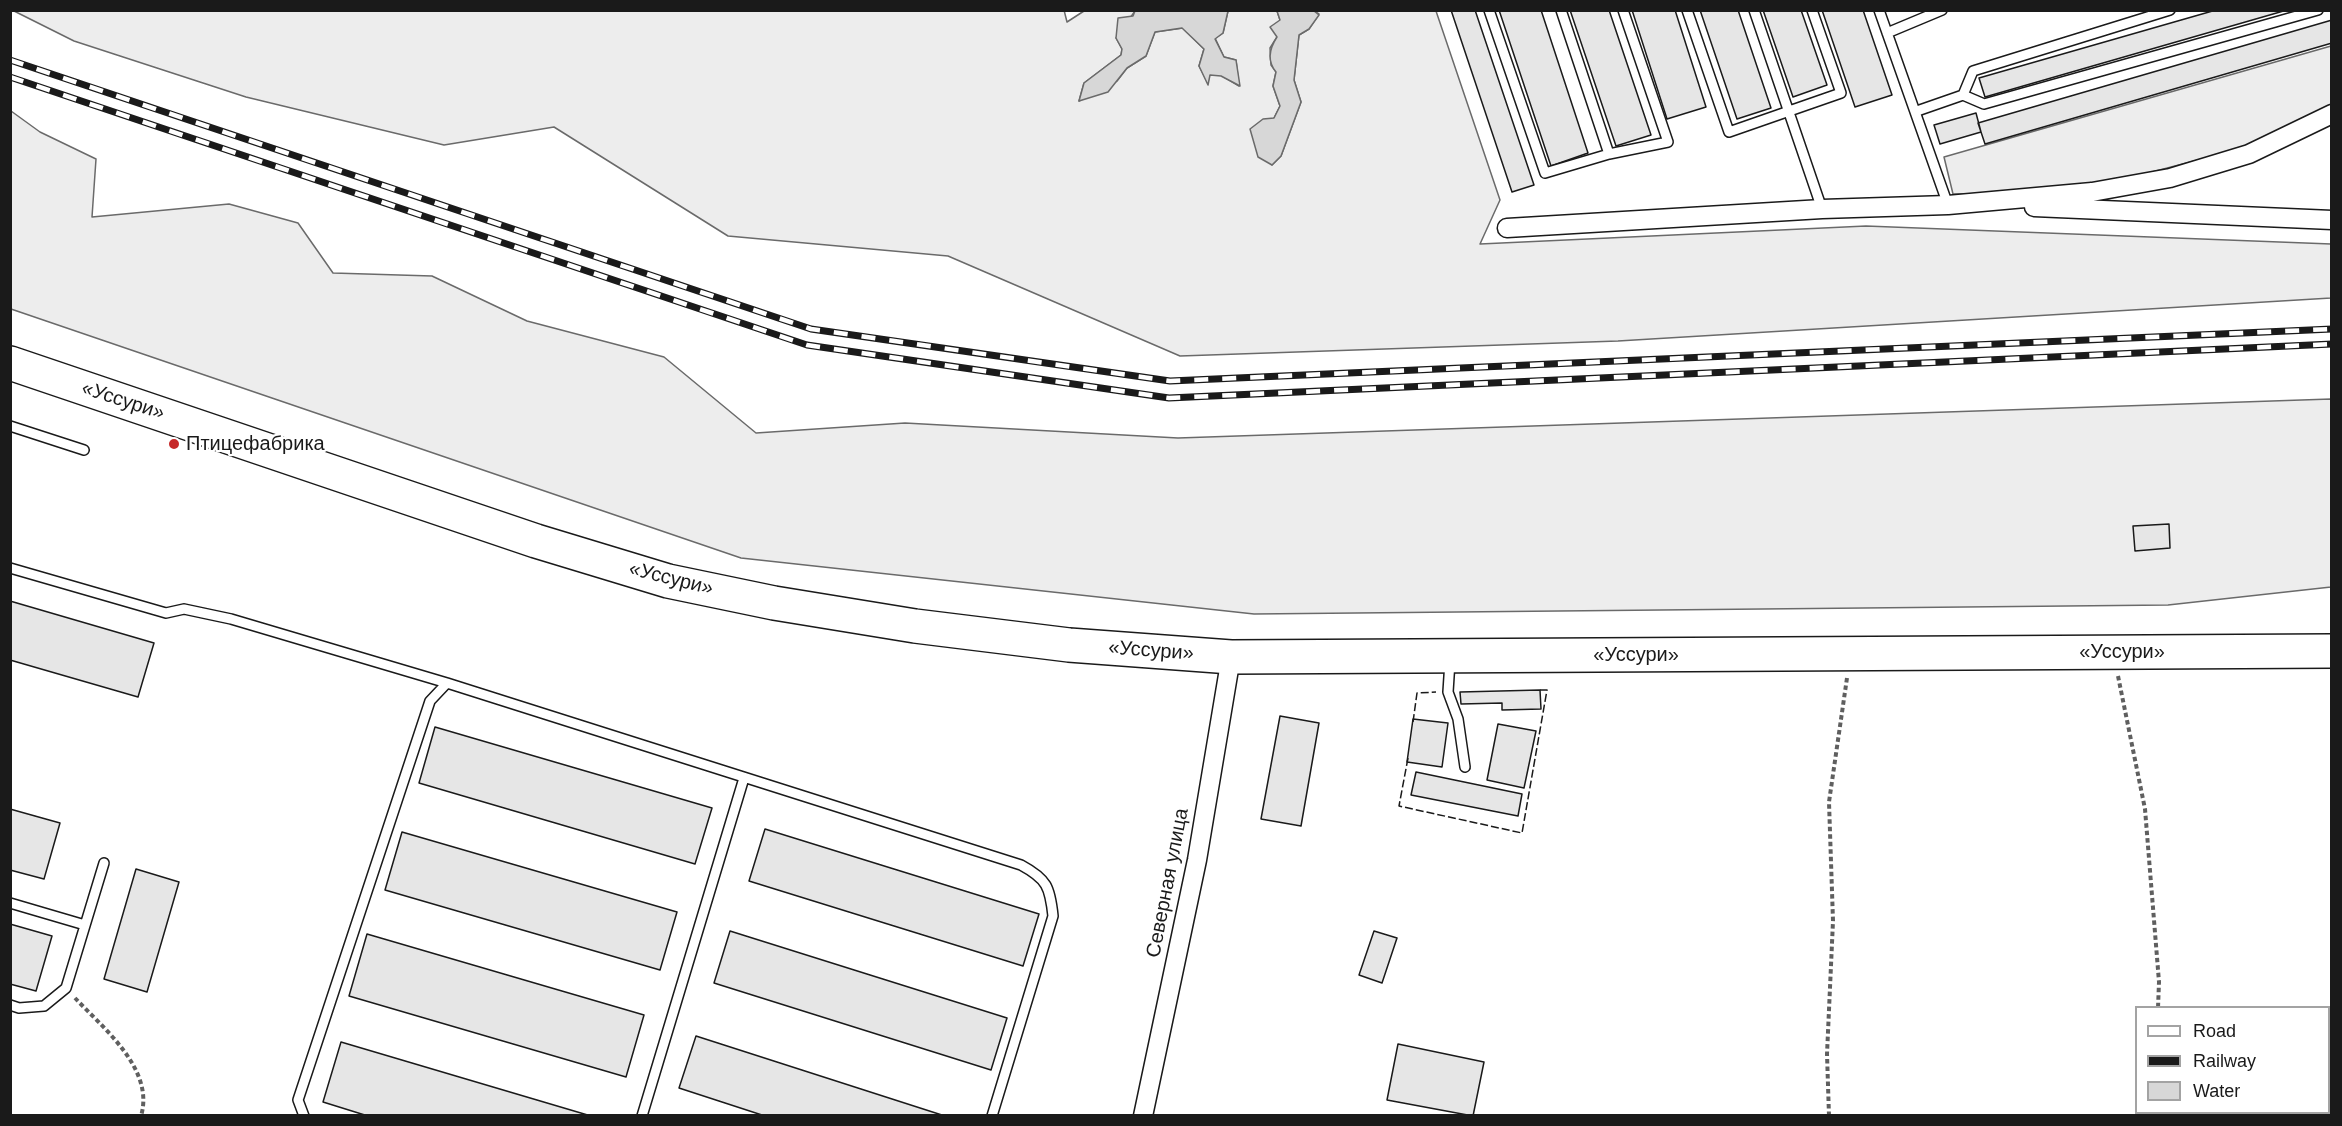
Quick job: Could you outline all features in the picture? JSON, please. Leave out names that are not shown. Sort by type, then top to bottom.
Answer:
[{"type":"highway","name":"«Уссури»","points":[[13,367],[525,537],[669,581],[774,603],[915,626],[1069,645],[1231,657],[2331,651]]},
{"type":"street","points":[[1948,205],[2092,192],[2170,177],[2249,154],[2331,114]]},
{"type":"street","points":[[1507,228],[1822,209],[1948,205],[2116,209],[2331,220]]},
{"type":"street","name":"Северная улица","points":[[1143,1116],[1197,860],[1231,657]]},
{"type":"lane","points":[[1489,10],[1545,173],[1609,154],[1668,142],[1623,10]]},
{"type":"lane","points":[[1561,10],[1609,154]]},
{"type":"lane","points":[[1687,10],[1729,132],[1841,93],[1812,10]]},
{"type":"lane","points":[[1755,10],[1822,209]]},
{"type":"lane","points":[[1879,10],[1917,111],[1948,205]]},
{"type":"lane","points":[[1887,33],[1942,10]]},
{"type":"lane","points":[[1963,95],[1973,71],[2170,10]]},
{"type":"lane","points":[[1917,111],[1963,95],[1984,104],[2318,10]]},
{"type":"lane","points":[[10,426],[84,450]]},
{"type":"lane","points":[[10,568],[166,613],[184,609],[231,620],[447,683],[1021,865],[1041,875],[1051,893],[1053,916],[992,1116]]},
{"type":"lane","points":[[1450,656],[1448,693],[1458,719],[1466,767]]},
{"type":"lane","points":[[304,1116],[298,1101],[320,1034],[430,701],[447,683]]},
{"type":"lane","points":[[642,1116],[744,778]]},
{"type":"lane","points":[[10,1005],[19,1008],[44,1006],[66,988],[104,863]]},
{"type":"lane","points":[[10,903],[85,925]]},
{"type":"path","points":[[2112,652],[2124,698],[2145,809],[2159,982],[2158,1006]]},
{"type":"path","points":[[1829,1116],[1827,1054],[1833,921],[1829,802],[1849,654]]},
{"type":"path","points":[[66,988],[123,1049],[140,1078],[144,1106],[141,1116]]},
{"type":"shaded area","points":[[1064,10],[1067,22],[1084,11],[1135,11],[1116,38],[1122,49],[1121,55],[1084,83],[1079,101],[1117,81],[1127,68],[1146,56],[1155,32],[1183,28],[1204,49],[1199,66],[1208,83],[1209,75],[1221,75],[1239,86],[1236,60],[1224,57],[1215,38],[1223,33],[1228,11],[1277,11],[1280,20],[1277,37],[1270,48],[1271,65],[1276,72],[1273,86],[1280,106],[1274,118],[1272,165],[1281,156],[1301,102],[1294,80],[1299,35],[1309,29],[1319,14],[1314,11],[1436,11],[1500,200],[1480,244],[1866,226],[2331,244],[2331,298],[1618,341],[1180,356],[948,256],[728,236],[554,127],[444,145],[246,97],[74,41],[14,11]]},
{"type":"shaded area","points":[[2331,46],[2331,108],[2248,147],[2125,179],[2019,194],[1953,194],[1944,157]]},
{"type":"shaded area","points":[[11,111],[40,132],[96,159],[92,217],[229,204],[298,223],[333,273],[432,276],[527,321],[664,357],[756,433],[905,423],[1178,438],[2331,399],[2331,587],[2168,605],[1254,614],[741,558],[11,309]]},
{"type":"water","points":[[1135,11],[1228,11],[1223,33],[1215,39],[1224,57],[1236,60],[1240,86],[1221,76],[1210,75],[1208,85],[1199,66],[1204,49],[1182,28],[1155,32],[1146,56],[1127,68],[1108,92],[1079,101],[1084,83],[1121,55],[1122,49],[1116,38],[1118,18],[1133,16]]},
{"type":"water","points":[[1277,11],[1314,11],[1319,15],[1309,29],[1299,35],[1294,80],[1301,102],[1281,156],[1272,165],[1258,157],[1250,129],[1263,119],[1274,118],[1280,106],[1273,86],[1276,72],[1270,59],[1272,46],[1277,37],[1270,27],[1280,20]]},
{"type":"building","points":[[1451,10],[1475,10],[1534,185],[1512,192]]},
{"type":"building","points":[[1499,10],[1541,10],[1588,153],[1551,166]]},
{"type":"building","points":[[1570,10],[1609,10],[1651,135],[1616,146]]},
{"type":"building","points":[[1632,10],[1675,10],[1706,107],[1667,119]]},
{"type":"building","points":[[1700,10],[1738,10],[1771,108],[1737,119]]},
{"type":"building","points":[[1763,10],[1801,10],[1827,85],[1793,97]]},
{"type":"building","points":[[1822,10],[1863,10],[1892,95],[1855,107]]},
{"type":"building","points":[[2216,10],[2287,10],[1985,97],[1979,78]]},
{"type":"building","points":[[2332,20],[2332,43],[1985,144],[1978,123]]},
{"type":"building","points":[[1976,113],[1981,132],[1940,144],[1934,125]]},
{"type":"building","points":[[2169,524],[2170,548],[2135,551],[2133,526]]},
{"type":"building","points":[[10,601],[154,643],[138,697],[10,660]]},
{"type":"building","points":[[1540,690],[1541,709],[1502,710],[1502,703],[1461,704],[1460,692]]},
{"type":"building","points":[[1280,716],[1319,723],[1301,826],[1261,819]]},
{"type":"building","points":[[1413,719],[1448,723],[1442,767],[1407,762]]},
{"type":"building","points":[[1498,724],[1536,731],[1524,788],[1487,780]]},
{"type":"building","points":[[435,727],[712,808],[695,864],[419,783]]},
{"type":"building","points":[[1416,772],[1522,794],[1518,816],[1411,795]]},
{"type":"building","points":[[10,809],[60,823],[44,879],[10,870]]},
{"type":"building","points":[[765,829],[1039,914],[1023,966],[749,881]]},
{"type":"building","points":[[402,832],[677,912],[660,970],[385,890]]},
{"type":"building","points":[[136,869],[179,882],[147,992],[104,979]]},
{"type":"building","points":[[10,924],[52,936],[36,991],[10,984]]},
{"type":"building","points":[[730,931],[1007,1018],[991,1070],[714,983]]},
{"type":"building","points":[[1374,931],[1397,938],[1382,983],[1359,975]]},
{"type":"building","points":[[367,934],[644,1015],[626,1077],[349,996]]},
{"type":"building","points":[[696,1036],[945,1116],[765,1116],[679,1088]]},
{"type":"building","points":[[341,1042],[591,1116],[368,1116],[323,1102]]},
{"type":"building","points":[[1398,1044],[1484,1062],[1473,1116],[1387,1100]]},
{"type":"railway","points":[[10,60],[811,329],[1170,381],[2332,329]]},
{"type":"railway","points":[[10,77],[807,345],[1169,398],[2332,344]]},
{"type":"fence","points":[[1408,758],[1399,806],[1522,833],[1547,690],[1540,690]]},
{"type":"fence","points":[[1413,722],[1417,693],[1436,692]]},
{"type":"place","name":"Птицефабрика","points":[[174,444]]}]
